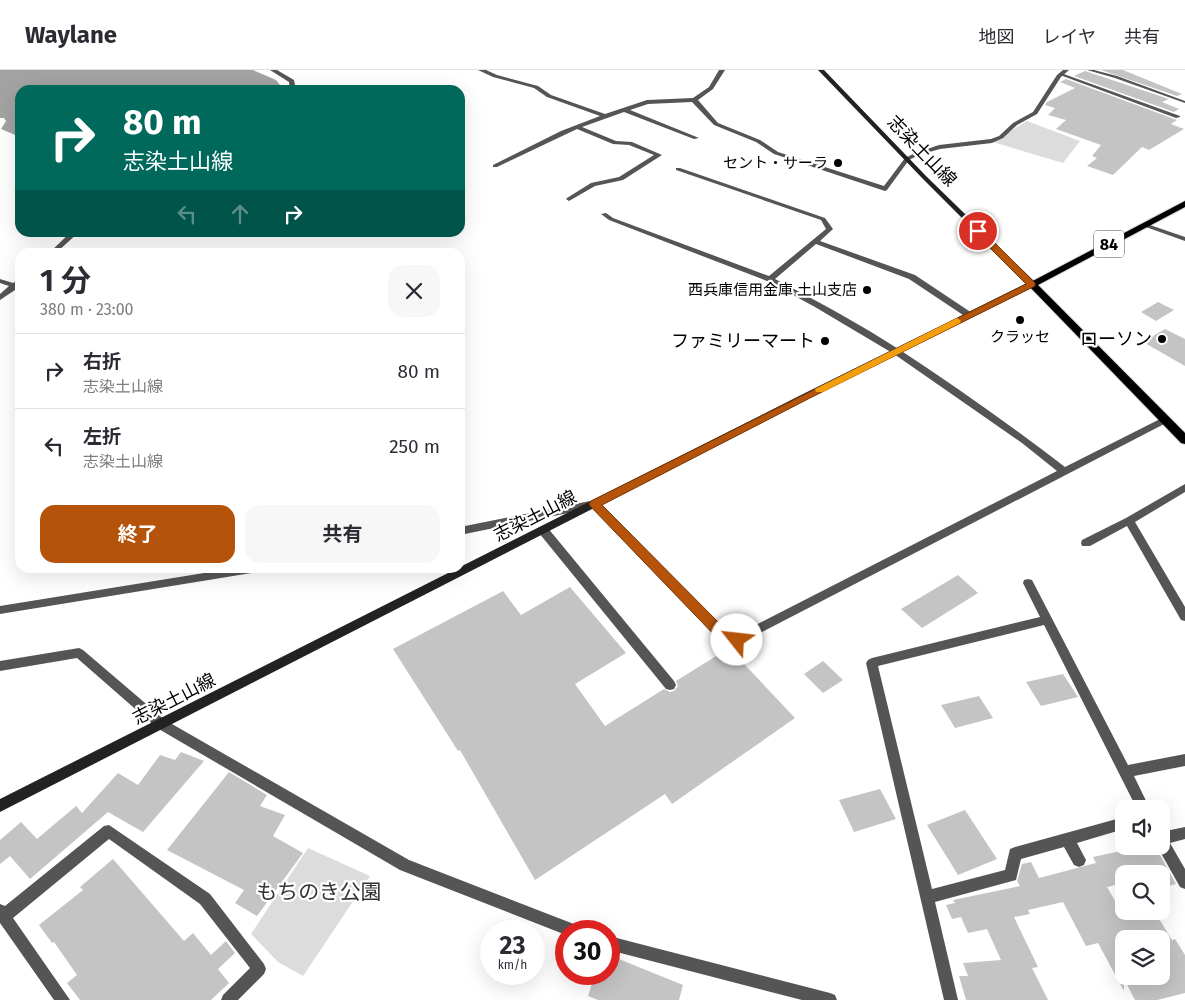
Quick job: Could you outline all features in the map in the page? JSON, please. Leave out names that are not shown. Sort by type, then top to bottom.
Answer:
[{"type":"main road","name":"志染土山線","points":[[465,570],[1032,284],[821,70]]},
{"type":"main road","name":"84","points":[[1032,284],[1185,204]]},
{"type":"main road","points":[[1032,284],[1185,440]]},
{"type":"main road","name":"志染土山線","points":[[0,806],[458,573]]},
{"type":"street","points":[[273,70],[292,81],[292,85]]},
{"type":"street","points":[[481,70],[495,76],[536,87],[549,96],[605,116]]},
{"type":"street","points":[[495,166],[578,127],[647,102],[694,100],[706,94],[715,84],[722,70]]},
{"type":"street","points":[[694,100],[716,124],[751,138],[776,153],[885,189],[907,159],[939,147],[992,141],[1001,137],[1014,124],[1035,113],[1064,72]]},
{"type":"street","points":[[625,110],[696,138]]},
{"type":"street","points":[[570,199],[593,184],[621,179],[659,155],[630,143],[616,143],[578,127]]},
{"type":"street","points":[[678,169],[824,220],[830,229],[770,279]]},
{"type":"street","points":[[604,214],[610,219],[770,279],[818,305],[897,352],[1025,441],[1064,471]]},
{"type":"street","points":[[1145,225],[1185,239]]},
{"type":"street","points":[[58,248],[70,237]]},
{"type":"street","points":[[816,242],[912,277],[969,315]]},
{"type":"street","points":[[0,281],[15,283]]},
{"type":"street","points":[[0,298],[15,286]]},
{"type":"street","points":[[465,530],[594,504],[725,638],[737,640],[1165,420]]},
{"type":"street","points":[[1086,543],[1129,521],[1185,487]]},
{"type":"street","points":[[1129,521],[1185,617]]},
{"type":"street","points":[[543,530],[670,685]]},
{"type":"street","points":[[0,610],[226,573]]},
{"type":"street","points":[[1028,583],[1139,800]]},
{"type":"street","points":[[951,1000],[872,663],[1046,620]]},
{"type":"street","points":[[0,666],[79,653],[161,724],[405,865],[555,924]]},
{"type":"street","points":[[1124,772],[1185,760]]},
{"type":"street","points":[[927,897],[1011,875],[1015,854],[1115,826]]},
{"type":"street","points":[[63,1000],[2,914],[109,831],[204,899],[259,969],[228,1000]]},
{"type":"street","points":[[1170,837],[1185,833]]},
{"type":"street","points":[[1067,839],[1079,860]]},
{"type":"street","points":[[1170,855],[1185,882]]},
{"type":"street","points":[[620,946],[830,1000]]},
{"type":"lane","points":[[1089,70],[1116,77],[1185,102]]},
{"type":"lane","points":[[1064,72],[1178,117]]},
{"type":"green space","points":[[1027,121],[1080,141],[1063,163],[993,142]]},
{"type":"green space","name":"もちのき公園","points":[[308,848],[370,876],[303,976],[278,962],[251,934]]},
{"type":"shaded area","points":[[0,70],[253,70],[276,80],[280,85],[15,85],[15,135],[1,129],[6,121],[4,118],[0,118]]},
{"type":"building","points":[[1101,70],[1123,70],[1182,94],[1177,96]]},
{"type":"building","points":[[1085,71],[1169,99],[1162,102],[1179,109],[1174,112],[1074,76]]},
{"type":"building","points":[[1066,79],[1177,120],[1171,124],[1184,129],[1149,150],[1142,147],[1113,175],[1087,166],[1097,158],[1092,156],[1101,145],[1056,129],[1066,120],[1048,115],[1055,108],[1045,105],[1047,102],[1075,88],[1060,82]]},
{"type":"building","points":[[1158,302],[1174,310],[1156,321],[1141,312]]},
{"type":"building","points":[[1165,329],[1185,339],[1185,366],[1143,342]]},
{"type":"building","points":[[958,575],[978,593],[922,628],[901,609]]},
{"type":"building","points":[[570,587],[626,653],[575,684],[605,726],[664,689],[670,692],[674,691],[678,686],[676,681],[729,648],[795,718],[672,804],[665,794],[535,880],[460,750],[458,751],[393,649],[503,591],[521,615]]},
{"type":"building","points":[[823,661],[843,680],[823,693],[804,674]]},
{"type":"building","points":[[1063,674],[1078,697],[1041,706],[1026,682]]},
{"type":"building","points":[[979,696],[993,718],[955,728],[941,705]]},
{"type":"building","points":[[181,752],[204,761],[143,832],[108,812],[30,879],[10,856],[0,864],[0,840],[21,822],[37,839],[76,806],[82,813],[118,773],[138,785],[160,755],[175,760]]},
{"type":"building","points":[[229,772],[267,795],[260,806],[285,815],[273,836],[303,853],[257,916],[235,903],[244,890],[167,850]]},
{"type":"building","points":[[880,789],[896,819],[854,832],[839,800]]},
{"type":"building","points":[[965,810],[997,859],[958,875],[927,825]]},
{"type":"building","points":[[1115,852],[1115,855],[1160,855],[1166,865],[1115,865],[1115,885],[1107,887],[1115,901],[1115,920],[1160,920],[1166,930],[1115,930],[1115,974],[1098,943],[1086,946],[1063,902],[1028,910],[1030,914],[1014,917],[1038,967],[1032,968],[1048,1000],[966,1000],[959,976],[968,976],[963,963],[1001,960],[987,929],[968,933],[961,917],[952,919],[946,905],[955,903],[953,900],[1020,886],[1017,881],[1022,864],[1031,862],[1039,878],[1096,863],[1093,857]]},
{"type":"building","points":[[113,859],[184,941],[193,933],[211,955],[226,941],[235,953],[218,969],[229,983],[211,1000],[80,1000],[67,983],[77,975],[54,942],[52,943],[39,925],[83,890],[80,887]]},
{"type":"building","points":[[1170,873],[1176,884],[1170,886]]},
{"type":"building","points":[[1170,937],[1172,940],[1175,939],[1185,955],[1185,993],[1157,1000],[1135,1000],[1127,985],[1170,985]]},
{"type":"building","points":[[620,959],[683,985],[679,1000],[598,1000],[588,996],[592,985],[620,985]]},
{"type":"slow traffic","points":[[820,389],[957,321]]},
{"type":"place","name":"セント・サーラ","points":[[838,163]]},
{"type":"place","name":"西兵庫信用金庫 土山支店","points":[[867,290]]},
{"type":"place","name":"クラッセ","points":[[1020,320]]},
{"type":"place","name":"ローソン","points":[[1162,339]]},
{"type":"place","name":"ファミリーマート","points":[[825,341]]},
{"type":"route","points":[[737,640],[725,638],[594,504],[1032,284],[978,231]]}]
